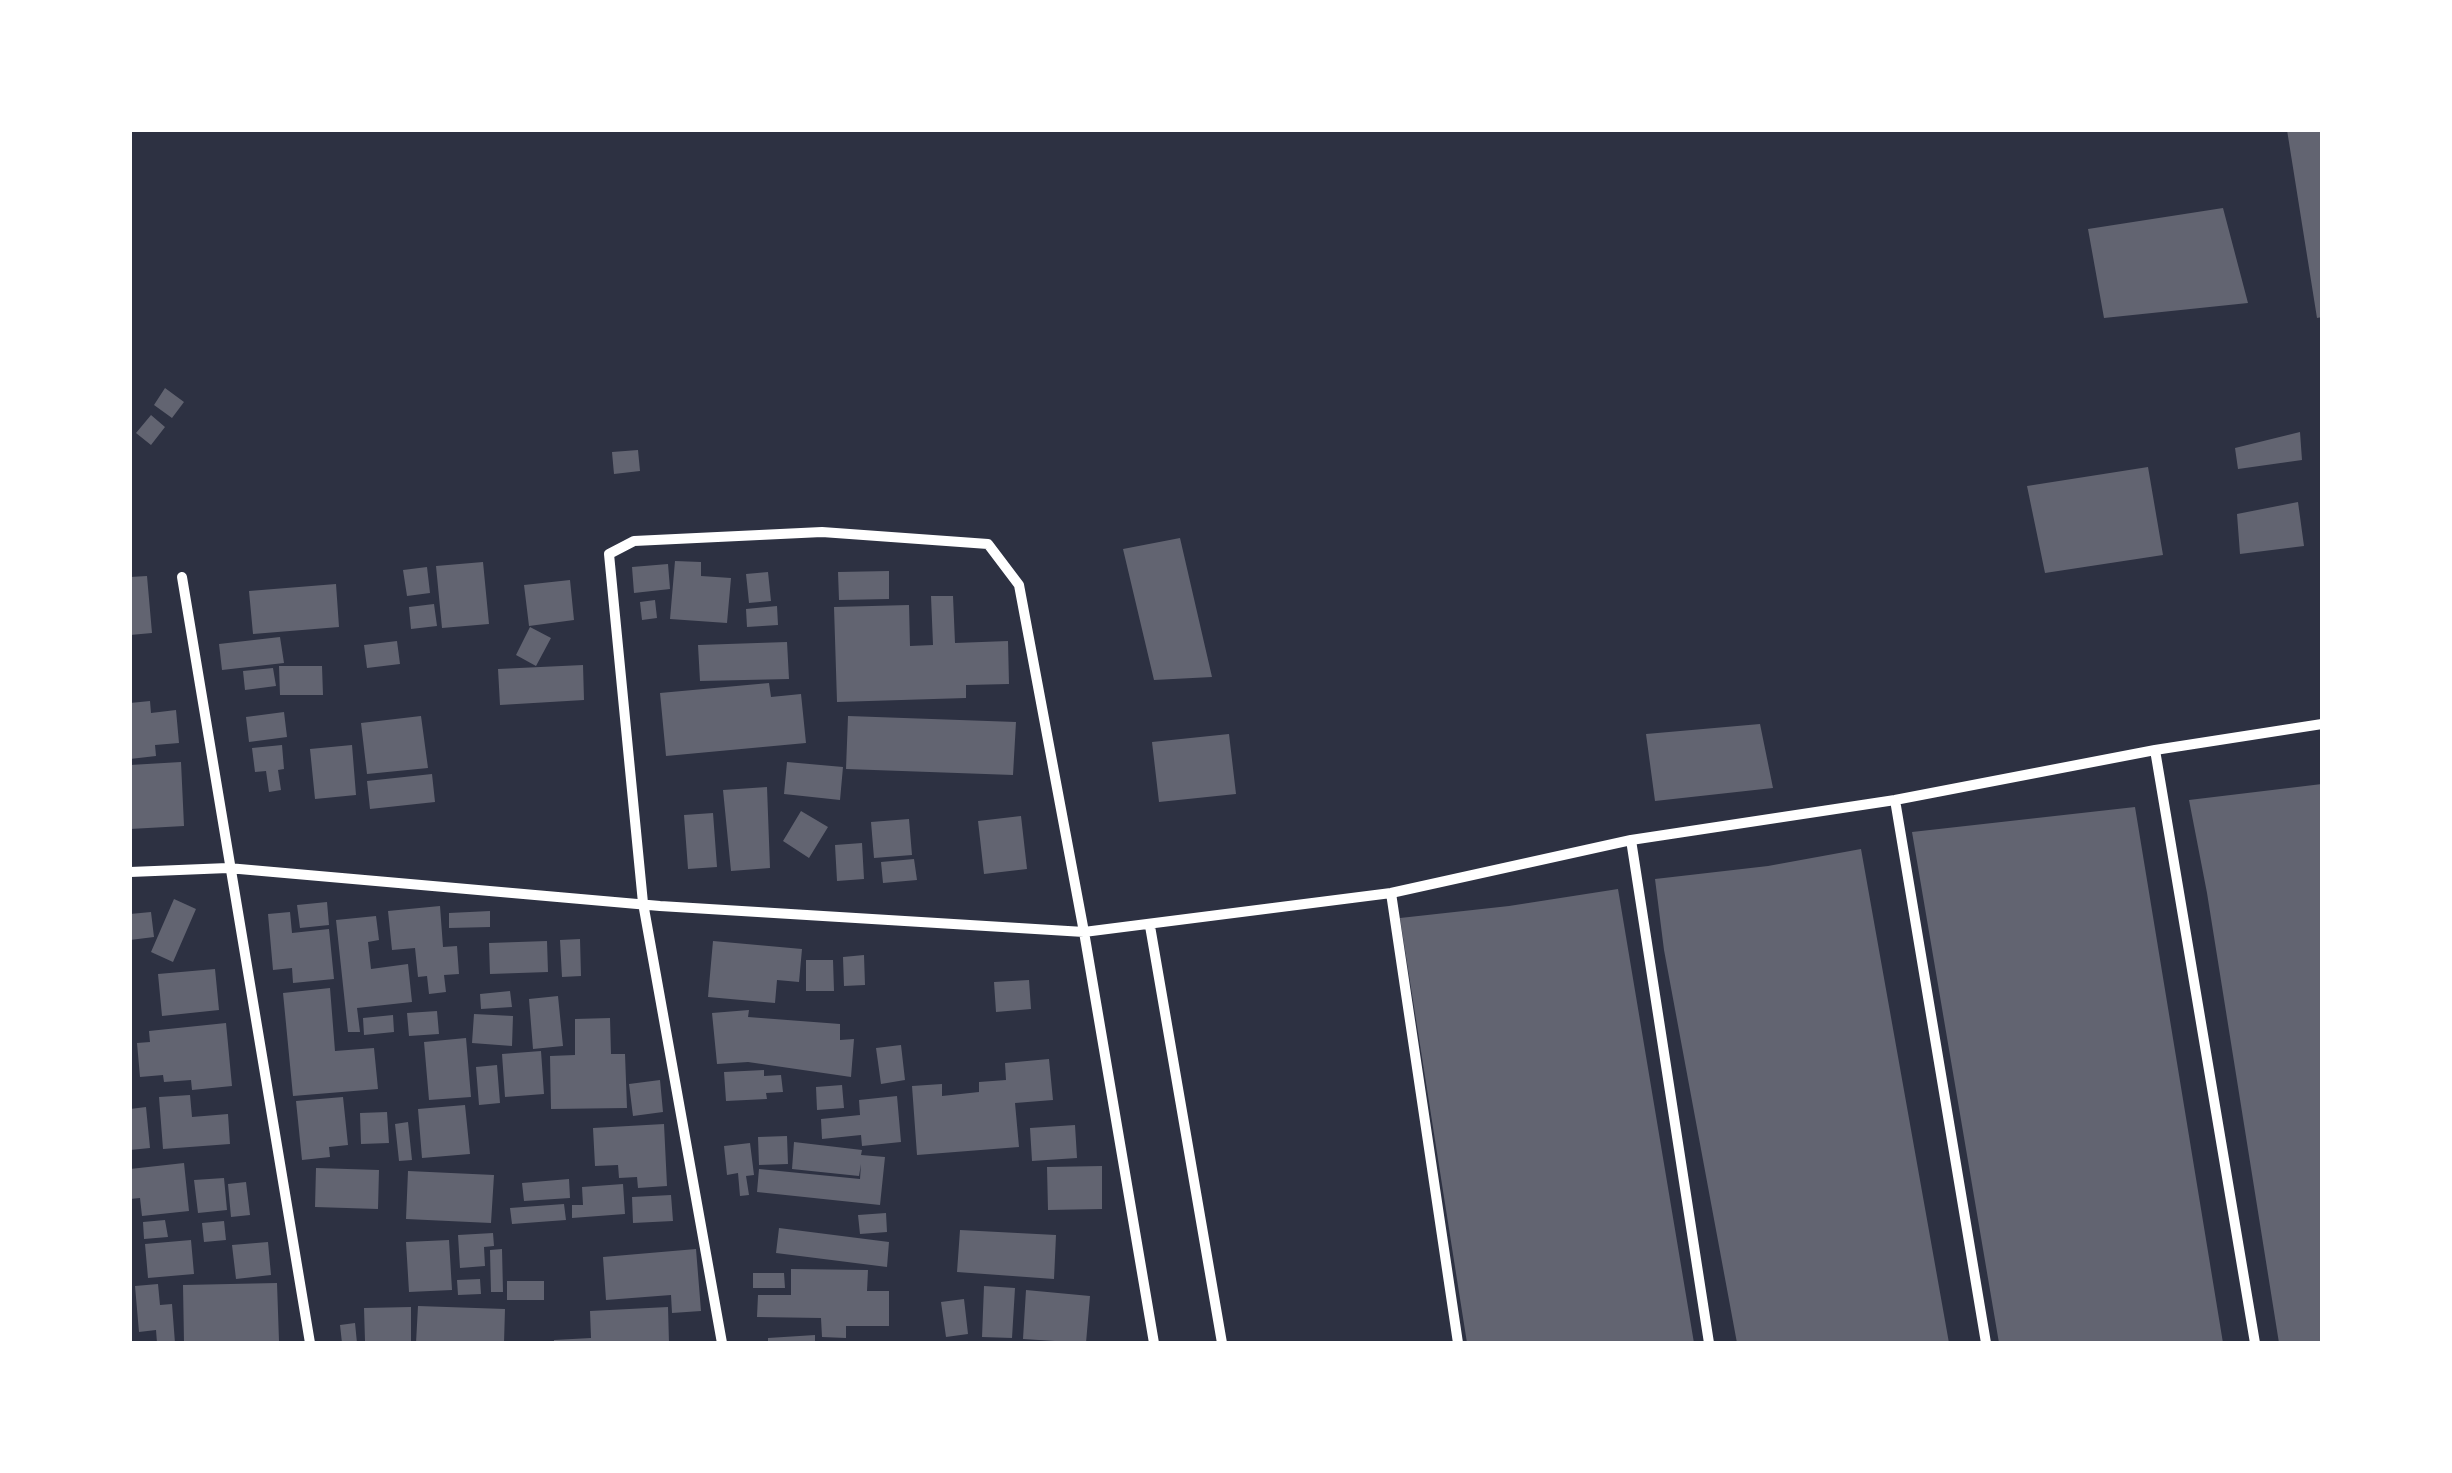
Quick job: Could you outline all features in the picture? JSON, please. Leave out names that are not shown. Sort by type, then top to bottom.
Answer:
[{"type":"street","points":[[722,1343],[643,902],[609,554],[634,541],[822,532],[988,544],[1019,585],[1084,932],[1154,1343]]},
{"type":"street","points":[[182,577],[310,1343]]},
{"type":"street","points":[[130,872],[228,868],[1084,932],[1391,893],[1631,840],[1896,800],[2154,750],[2322,724]]},
{"type":"street","points":[[2154,750],[2255,1343]]},
{"type":"street","points":[[1896,800],[1986,1343]]},
{"type":"street","points":[[1631,840],[1709,1343]]},
{"type":"street","points":[[1391,893],[1458,1343]]},
{"type":"street","points":[[1150,926],[1222,1343]]},
{"type":"building","points":[[2287,130],[2322,130],[2322,317],[2317,318]]},
{"type":"building","points":[[2223,208],[2248,303],[2104,318],[2088,229]]},
{"type":"building","points":[[165,388],[184,402],[172,418],[154,405]]},
{"type":"building","points":[[151,415],[165,427],[151,445],[136,433]]},
{"type":"building","points":[[2300,432],[2302,460],[2238,469],[2235,448]]},
{"type":"building","points":[[638,450],[640,471],[614,474],[612,452]]},
{"type":"building","points":[[2148,467],[2163,555],[2045,573],[2027,486]]},
{"type":"building","points":[[2298,502],[2304,546],[2240,554],[2237,514]]},
{"type":"building","points":[[1180,538],[1212,677],[1154,680],[1123,549]]},
{"type":"building","points":[[675,561],[701,562],[701,576],[731,578],[727,623],[670,619]]},
{"type":"building","points":[[483,562],[489,624],[442,628],[436,566]]},
{"type":"building","points":[[668,564],[670,589],[634,593],[632,567]]},
{"type":"building","points":[[427,567],[430,593],[407,596],[403,570]]},
{"type":"building","points":[[889,571],[889,599],[839,600],[838,572]]},
{"type":"building","points":[[768,572],[771,601],[749,603],[746,574]]},
{"type":"building","points":[[147,576],[152,633],[130,635],[130,577]]},
{"type":"building","points":[[570,580],[574,620],[529,626],[524,585]]},
{"type":"building","points":[[336,584],[339,627],[253,634],[249,591]]},
{"type":"building","points":[[931,596],[953,596],[955,643],[1008,641],[1009,684],[966,685],[966,698],[837,702],[834,607],[909,605],[910,646],[933,645]]},
{"type":"building","points":[[655,600],[657,618],[642,620],[640,602]]},
{"type":"building","points":[[434,604],[437,626],[411,629],[409,607]]},
{"type":"building","points":[[777,606],[778,625],[747,627],[746,609]]},
{"type":"building","points":[[530,627],[551,638],[536,666],[516,655]]},
{"type":"building","points":[[280,637],[284,663],[222,670],[219,644]]},
{"type":"building","points":[[397,641],[400,664],[367,668],[364,645]]},
{"type":"building","points":[[787,642],[789,679],[700,681],[698,645]]},
{"type":"building","points":[[583,665],[584,700],[500,705],[498,669]]},
{"type":"building","points":[[279,666],[322,666],[323,695],[280,695]]},
{"type":"building","points":[[273,668],[276,686],[245,690],[243,671]]},
{"type":"building","points":[[769,683],[771,697],[801,694],[806,743],[666,756],[660,693]]},
{"type":"building","points":[[150,701],[151,713],[176,710],[179,743],[155,745],[156,756],[130,759],[130,703]]},
{"type":"building","points":[[284,712],[287,737],[249,742],[246,717]]},
{"type":"building","points":[[421,716],[428,768],[367,774],[361,723]]},
{"type":"building","points":[[848,716],[1016,722],[1013,775],[846,769]]},
{"type":"building","points":[[1760,724],[1773,788],[1655,801],[1646,734]]},
{"type":"building","points":[[1229,734],[1236,794],[1159,802],[1152,742]]},
{"type":"building","points":[[282,745],[284,769],[278,770],[281,790],[269,792],[266,771],[255,772],[252,748]]},
{"type":"building","points":[[352,745],[356,795],[315,799],[310,749]]},
{"type":"building","points":[[181,762],[184,826],[130,829],[130,765]]},
{"type":"building","points":[[787,762],[843,767],[840,800],[784,794]]},
{"type":"building","points":[[432,774],[435,802],[370,809],[367,781]]},
{"type":"building","points":[[2322,784],[2322,1343],[2279,1343],[2189,800]]},
{"type":"building","points":[[767,787],[770,868],[731,871],[723,790]]},
{"type":"building","points":[[2135,807],[2223,1343],[1999,1343],[1912,832]]},
{"type":"building","points":[[801,811],[828,827],[809,858],[783,841]]},
{"type":"building","points":[[713,813],[717,867],[688,869],[684,815]]},
{"type":"building","points":[[1021,816],[1027,869],[984,874],[978,821]]},
{"type":"building","points":[[909,819],[912,855],[874,858],[871,822]]},
{"type":"building","points":[[862,843],[864,879],[837,881],[835,845]]},
{"type":"building","points":[[1861,849],[1949,1343],[1737,1343],[1664,950],[1655,879],[1768,866]]},
{"type":"building","points":[[914,859],[917,880],[883,883],[881,862]]},
{"type":"building","points":[[1618,889],[1694,1343],[1467,1343],[1400,918]]},
{"type":"building","points":[[174,899],[196,909],[173,962],[151,952]]},
{"type":"building","points":[[327,902],[329,925],[300,928],[297,905]]},
{"type":"building","points":[[440,906],[443,947],[457,946],[459,974],[444,975],[446,992],[429,994],[427,976],[418,977],[415,948],[392,950],[388,911]]},
{"type":"building","points":[[490,911],[490,927],[449,928],[449,913]]},
{"type":"building","points":[[151,912],[154,937],[130,940],[130,914]]},
{"type":"building","points":[[290,912],[292,933],[329,929],[334,979],[293,983],[292,968],[273,970],[268,914]]},
{"type":"building","points":[[376,916],[379,940],[368,942],[371,969],[408,964],[412,1002],[357,1008],[360,1032],[348,1032],[336,920]]},
{"type":"building","points":[[580,939],[581,976],[562,977],[560,940]]},
{"type":"building","points":[[547,941],[548,972],[490,974],[489,943]]},
{"type":"building","points":[[713,941],[802,949],[799,982],[777,980],[775,1003],[708,997]]},
{"type":"building","points":[[864,955],[865,985],[844,986],[843,957]]},
{"type":"building","points":[[806,960],[833,960],[834,991],[806,991]]},
{"type":"building","points":[[215,969],[219,1010],[162,1016],[158,974]]},
{"type":"building","points":[[1029,980],[1031,1009],[996,1012],[994,982]]},
{"type":"building","points":[[330,988],[335,1051],[374,1048],[378,1089],[293,1096],[283,993]]},
{"type":"building","points":[[510,991],[512,1007],[481,1009],[480,994]]},
{"type":"building","points":[[558,996],[563,1046],[533,1049],[529,999]]},
{"type":"building","points":[[749,1010],[748,1017],[840,1024],[840,1040],[854,1039],[851,1077],[748,1062],[717,1064],[712,1013]]},
{"type":"building","points":[[437,1011],[439,1034],[409,1036],[407,1013]]},
{"type":"building","points":[[474,1014],[513,1016],[512,1046],[472,1043]]},
{"type":"building","points":[[393,1015],[394,1032],[364,1035],[363,1018]]},
{"type":"building","points":[[610,1018],[611,1054],[625,1054],[627,1108],[551,1109],[550,1056],[575,1055],[575,1019]]},
{"type":"building","points":[[226,1023],[232,1086],[192,1090],[191,1080],[164,1082],[163,1075],[140,1077],[137,1043],[150,1042],[149,1031]]},
{"type":"building","points":[[466,1038],[471,1097],[429,1100],[424,1042]]},
{"type":"building","points":[[901,1045],[905,1080],[881,1084],[876,1048]]},
{"type":"building","points":[[541,1051],[544,1094],[505,1097],[502,1054]]},
{"type":"building","points":[[1049,1059],[1053,1100],[1015,1103],[1019,1147],[917,1155],[912,1086],[942,1084],[942,1096],[979,1092],[979,1082],[1006,1080],[1005,1063]]},
{"type":"building","points":[[497,1065],[500,1103],[479,1105],[476,1067]]},
{"type":"building","points":[[764,1070],[764,1076],[781,1075],[783,1092],[766,1093],[767,1099],[726,1101],[724,1072]]},
{"type":"building","points":[[660,1080],[663,1112],[633,1116],[629,1084]]},
{"type":"building","points":[[842,1085],[844,1108],[817,1110],[816,1087]]},
{"type":"building","points":[[190,1095],[192,1117],[228,1114],[230,1144],[163,1149],[159,1097]]},
{"type":"building","points":[[897,1096],[901,1142],[862,1146],[861,1135],[822,1139],[821,1119],[860,1115],[859,1100]]},
{"type":"building","points":[[343,1097],[348,1145],[329,1147],[330,1157],[302,1160],[296,1101]]},
{"type":"building","points":[[465,1105],[470,1154],[422,1158],[418,1109]]},
{"type":"building","points":[[146,1107],[150,1148],[130,1150],[130,1109]]},
{"type":"building","points":[[387,1112],[389,1143],[361,1144],[360,1113]]},
{"type":"building","points":[[408,1122],[412,1160],[399,1161],[395,1124]]},
{"type":"building","points":[[664,1124],[667,1186],[638,1188],[637,1177],[619,1178],[618,1165],[595,1166],[593,1128]]},
{"type":"building","points":[[1075,1125],[1077,1158],[1032,1161],[1030,1128]]},
{"type":"building","points":[[787,1136],[788,1164],[759,1165],[758,1137]]},
{"type":"building","points":[[794,1142],[862,1150],[861,1155],[885,1157],[880,1205],[757,1192],[759,1169],[860,1179],[861,1164],[859,1176],[792,1169]]},
{"type":"building","points":[[750,1143],[754,1175],[746,1176],[749,1195],[740,1196],[738,1173],[727,1175],[724,1146]]},
{"type":"building","points":[[184,1163],[189,1211],[142,1216],[140,1198],[130,1199],[130,1169]]},
{"type":"building","points":[[1102,1166],[1102,1209],[1048,1210],[1047,1167]]},
{"type":"building","points":[[316,1168],[379,1170],[378,1209],[315,1207]]},
{"type":"building","points":[[408,1171],[494,1175],[491,1223],[406,1219]]},
{"type":"building","points":[[224,1178],[227,1210],[198,1213],[194,1180]]},
{"type":"building","points":[[569,1179],[570,1198],[524,1201],[522,1183]]},
{"type":"building","points":[[246,1182],[250,1215],[231,1217],[228,1184]]},
{"type":"building","points":[[623,1184],[625,1214],[572,1218],[572,1205],[583,1205],[582,1187]]},
{"type":"building","points":[[671,1195],[673,1221],[633,1223],[632,1197]]},
{"type":"building","points":[[564,1204],[566,1220],[512,1224],[510,1208]]},
{"type":"building","points":[[886,1213],[887,1232],[860,1234],[858,1215]]},
{"type":"building","points":[[165,1220],[168,1237],[144,1239],[143,1222]]},
{"type":"building","points":[[224,1221],[226,1240],[204,1242],[202,1223]]},
{"type":"building","points":[[779,1228],[889,1242],[887,1267],[776,1253]]},
{"type":"building","points":[[960,1230],[1056,1235],[1054,1279],[957,1272]]},
{"type":"building","points":[[493,1233],[494,1246],[484,1247],[485,1266],[460,1268],[458,1235]]},
{"type":"building","points":[[191,1240],[194,1274],[148,1278],[145,1244]]},
{"type":"building","points":[[449,1240],[452,1290],[409,1292],[406,1242]]},
{"type":"building","points":[[268,1242],[271,1275],[236,1279],[232,1245]]},
{"type":"building","points":[[502,1249],[503,1292],[491,1292],[490,1250]]},
{"type":"building","points":[[696,1249],[701,1311],[672,1313],[671,1295],[606,1300],[603,1257]]},
{"type":"building","points":[[791,1269],[868,1270],[867,1291],[889,1291],[889,1326],[846,1326],[846,1338],[822,1337],[821,1318],[757,1317],[758,1295],[791,1295]]},
{"type":"building","points":[[753,1273],[784,1273],[785,1288],[753,1288]]},
{"type":"building","points":[[480,1279],[481,1294],[458,1295],[457,1280]]},
{"type":"building","points":[[507,1281],[544,1281],[544,1300],[507,1300]]},
{"type":"building","points":[[277,1283],[279,1341],[184,1343],[183,1285]]},
{"type":"building","points":[[158,1284],[160,1305],[172,1304],[175,1343],[157,1343],[156,1330],[139,1332],[135,1286]]},
{"type":"building","points":[[984,1286],[1015,1288],[1012,1338],[982,1337]]},
{"type":"building","points":[[1026,1290],[1090,1296],[1086,1343],[1023,1339]]},
{"type":"building","points":[[964,1299],[968,1334],[946,1337],[941,1302]]},
{"type":"building","points":[[418,1306],[505,1309],[504,1343],[416,1343]]},
{"type":"building","points":[[411,1307],[411,1341],[365,1341],[364,1308]]},
{"type":"building","points":[[668,1307],[669,1343],[554,1343],[591,1338],[590,1311]]},
{"type":"building","points":[[355,1323],[357,1343],[342,1343],[340,1325]]},
{"type":"building","points":[[815,1335],[815,1343],[768,1343],[768,1338]]}]
